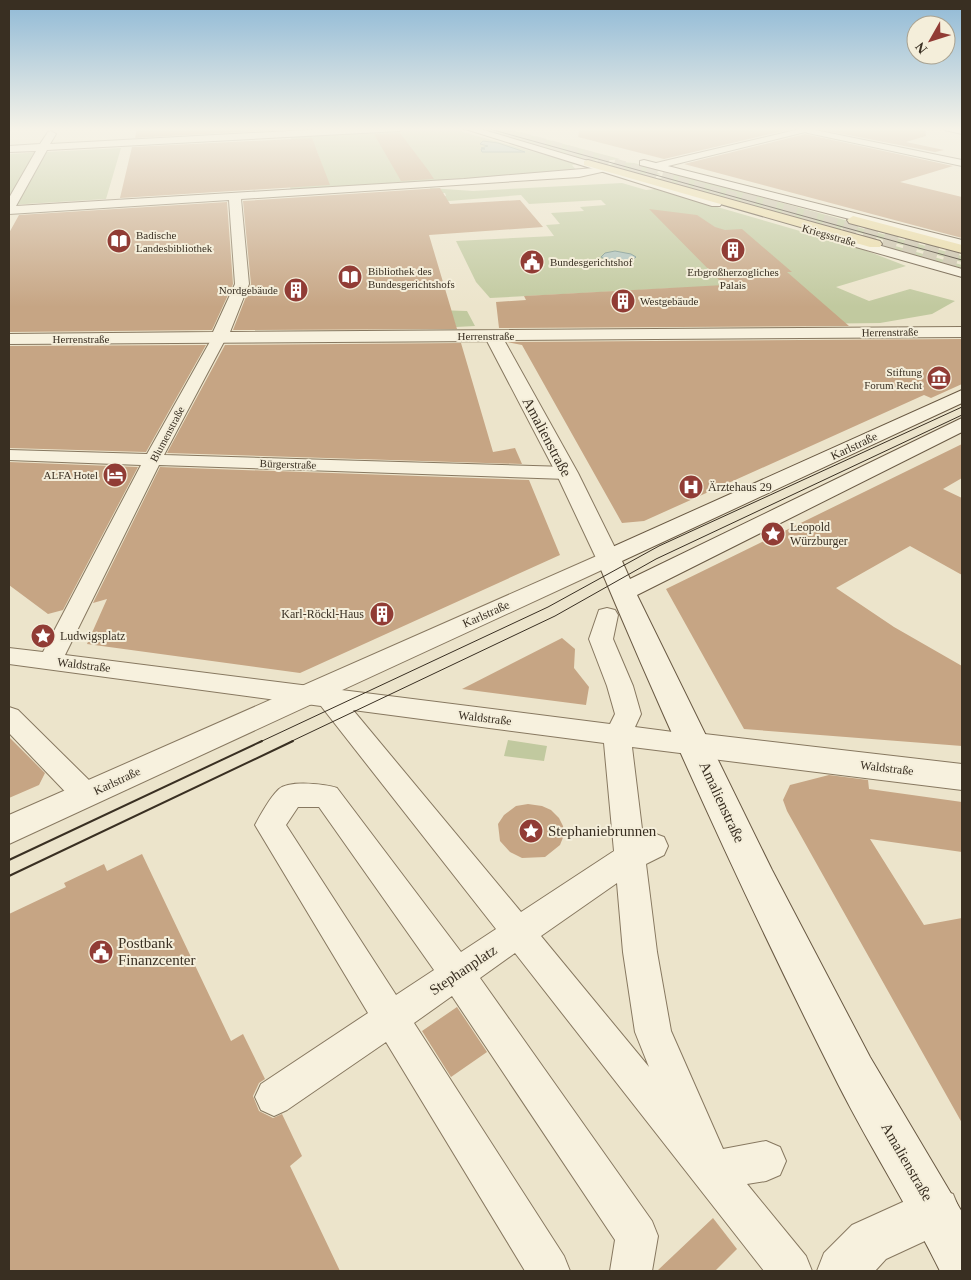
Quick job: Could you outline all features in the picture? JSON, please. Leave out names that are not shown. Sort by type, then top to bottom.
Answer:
[{"type":"main road","points":[[676,188],[875,244]]},
{"type":"main road","points":[[736,188],[962,249]]},
{"type":"street","points":[[9,209],[21,188]]},
{"type":"street","points":[[9,209],[368,188]]},
{"type":"street","name":"Kriegsstraße","points":[[667,188],[962,273]]},
{"type":"street","name":"Kriegsstraße","points":[[746,188],[962,244]]},
{"type":"street","name":"Blumenstraße","points":[[50,661],[153,459],[219,338],[242,284],[235,196]]},
{"type":"street","name":"Herrenstraße","points":[[9,339],[962,332]]},
{"type":"street","name":"Amalienstraße","points":[[493,336],[567,473],[608,558],[649,651],[696,745],[725,811],[855,1072],[936,1211],[962,1262]]},
{"type":"street","name":"Karlstraße","points":[[9,830],[86,795],[318,697],[608,558],[962,396]]},
{"type":"street","points":[[623,592],[962,424]]},
{"type":"street","name":"Bürgerstraße","points":[[9,455],[567,473]]},
{"type":"street","points":[[607,615],[601,639],[620,686],[628,714],[617,736],[641,852],[640,952],[653,1032],[712,1171]]},
{"type":"street","name":"Waldstraße","points":[[9,656],[617,736],[962,778]]},
{"type":"street","points":[[318,697],[517,934],[712,1171],[791,1271]]},
{"type":"street","points":[[11,712],[86,795]]},
{"type":"street","points":[[549,1271],[270,825],[290,796],[327,796],[457,974],[637,1236],[631,1271]]},
{"type":"street","name":"Stephanplatz","points":[[274,1096],[641,852]]},
{"type":"street","points":[[712,1171],[766,1161]]},
{"type":"street","points":[[842,1271],[869,1242],[936,1211]]},
{"type":"green space","points":[[9,188],[109,188],[106,199],[9,205]]},
{"type":"green space","points":[[290,188],[344,188],[291,191]]},
{"type":"green space","points":[[430,188],[473,191],[534,188],[655,189],[862,249],[906,266],[836,287],[869,301],[910,289],[955,301],[932,314],[880,323],[571,327],[676,288],[490,298],[476,282],[456,241],[554,236],[546,225],[560,224],[551,213],[584,211],[580,207],[606,205],[601,200],[529,204],[521,195],[437,202],[434,197],[446,196],[445,193],[432,194]]},
{"type":"green space","points":[[679,188],[726,188],[962,252],[854,224],[850,225],[962,256],[962,262],[842,228],[839,230],[962,265],[962,268],[885,249]]},
{"type":"green space","points":[[435,310],[467,311],[475,326],[456,327],[453,318]]},
{"type":"green space","points":[[508,740],[547,746],[544,761],[504,756]]},
{"type":"water","points":[[615,251],[631,254],[636,257],[629,262],[619,263],[601,257],[605,253]]},
{"type":"building","points":[[122,188],[286,188],[120,198]]},
{"type":"building","points":[[440,188],[450,204],[520,200],[543,227],[429,235],[457,329],[233,330],[251,284],[243,201]]},
{"type":"building","points":[[773,188],[924,188],[962,197],[962,238]]},
{"type":"building","points":[[227,202],[233,284],[212,330],[9,332],[9,233],[19,215]]},
{"type":"building","points":[[649,209],[697,215],[715,227],[725,230],[742,229],[792,272],[787,272],[849,326],[499,328],[496,302],[526,300],[524,296],[724,285]]},
{"type":"building","points":[[962,339],[962,384],[931,398],[924,395],[644,521],[622,523],[522,345],[507,342]]},
{"type":"building","points":[[461,343],[493,452],[515,448],[522,464],[167,453],[225,345]]},
{"type":"building","points":[[206,345],[146,452],[9,448],[9,346]]},
{"type":"building","points":[[962,444],[962,478],[943,489],[962,498],[962,575],[910,546],[836,588],[894,627],[962,666],[962,746],[744,729],[666,589]]},
{"type":"building","points":[[9,462],[138,467],[63,610],[48,614],[9,585]]},
{"type":"building","points":[[160,467],[529,480],[560,555],[300,673],[87,644],[107,599],[93,603]]},
{"type":"building","points":[[562,638],[575,649],[574,668],[589,687],[586,705],[462,689]]},
{"type":"building","points":[[9,737],[45,773],[39,785],[9,798]]},
{"type":"building","points":[[829,775],[868,780],[869,789],[962,802],[962,852],[870,839],[924,925],[962,918],[962,1123],[787,811],[783,800],[790,785]]},
{"type":"building","name":"Stephaniebrunnen","points":[[528,804],[542,806],[551,810],[559,818],[563,826],[564,835],[560,845],[545,857],[522,858],[510,852],[500,841],[498,824],[504,815],[516,806]]},
{"type":"building","points":[[142,854],[231,1041],[243,1034],[265,1079],[259,1083],[253,1096],[259,1111],[273,1118],[282,1114],[302,1156],[290,1166],[340,1271],[9,1271],[9,914],[66,887],[64,883],[104,864],[107,871]]},
{"type":"building","points":[[457,1007],[487,1052],[451,1077],[422,1031]]},
{"type":"building","points":[[713,1218],[737,1249],[715,1271],[657,1271]]},
{"type":"tunnel","points":[[699,188],[746,201]]},
{"type":"tunnel","points":[[742,199],[962,261]]},
{"type":"tram line","points":[[701,188],[962,260]]},
{"type":"tram line","points":[[260,742],[548,607],[659,546],[962,407]]},
{"type":"tram line","points":[[290,742],[555,616],[656,559],[962,415]]},
{"type":"tram line","points":[[9,860],[262,741]]},
{"type":"tram line","points":[[9,876],[293,741]]},
{"type":"place","name":"Badische Landesbibliothek","points":[[119,241]]},
{"type":"place","name":"Erbgroßherzogliches Palais","points":[[733,250]]},
{"type":"place","name":"Bundesgerichtshof","points":[[532,262]]},
{"type":"place","name":"Bibliothek des Bundesgerichtshofs","points":[[350,277]]},
{"type":"place","name":"Nordgebäude","points":[[296,290]]},
{"type":"place","name":"Westgebäude","points":[[623,301]]},
{"type":"place","name":"Stiftung Forum Recht","points":[[939,378]]},
{"type":"place","name":"ALFA Hotel","points":[[115,475]]},
{"type":"place","name":"Ärztehaus 29","points":[[691,487]]},
{"type":"place","name":"Leopold Würzburger","points":[[773,534]]},
{"type":"place","name":"Karl-Röckl-Haus","points":[[382,614]]},
{"type":"place","name":"Ludwigsplatz","points":[[43,636]]},
{"type":"place","name":"Stephaniebrunnen","points":[[531,831]]},
{"type":"place","name":"Postbank Finanzcenter","points":[[101,952]]}]
